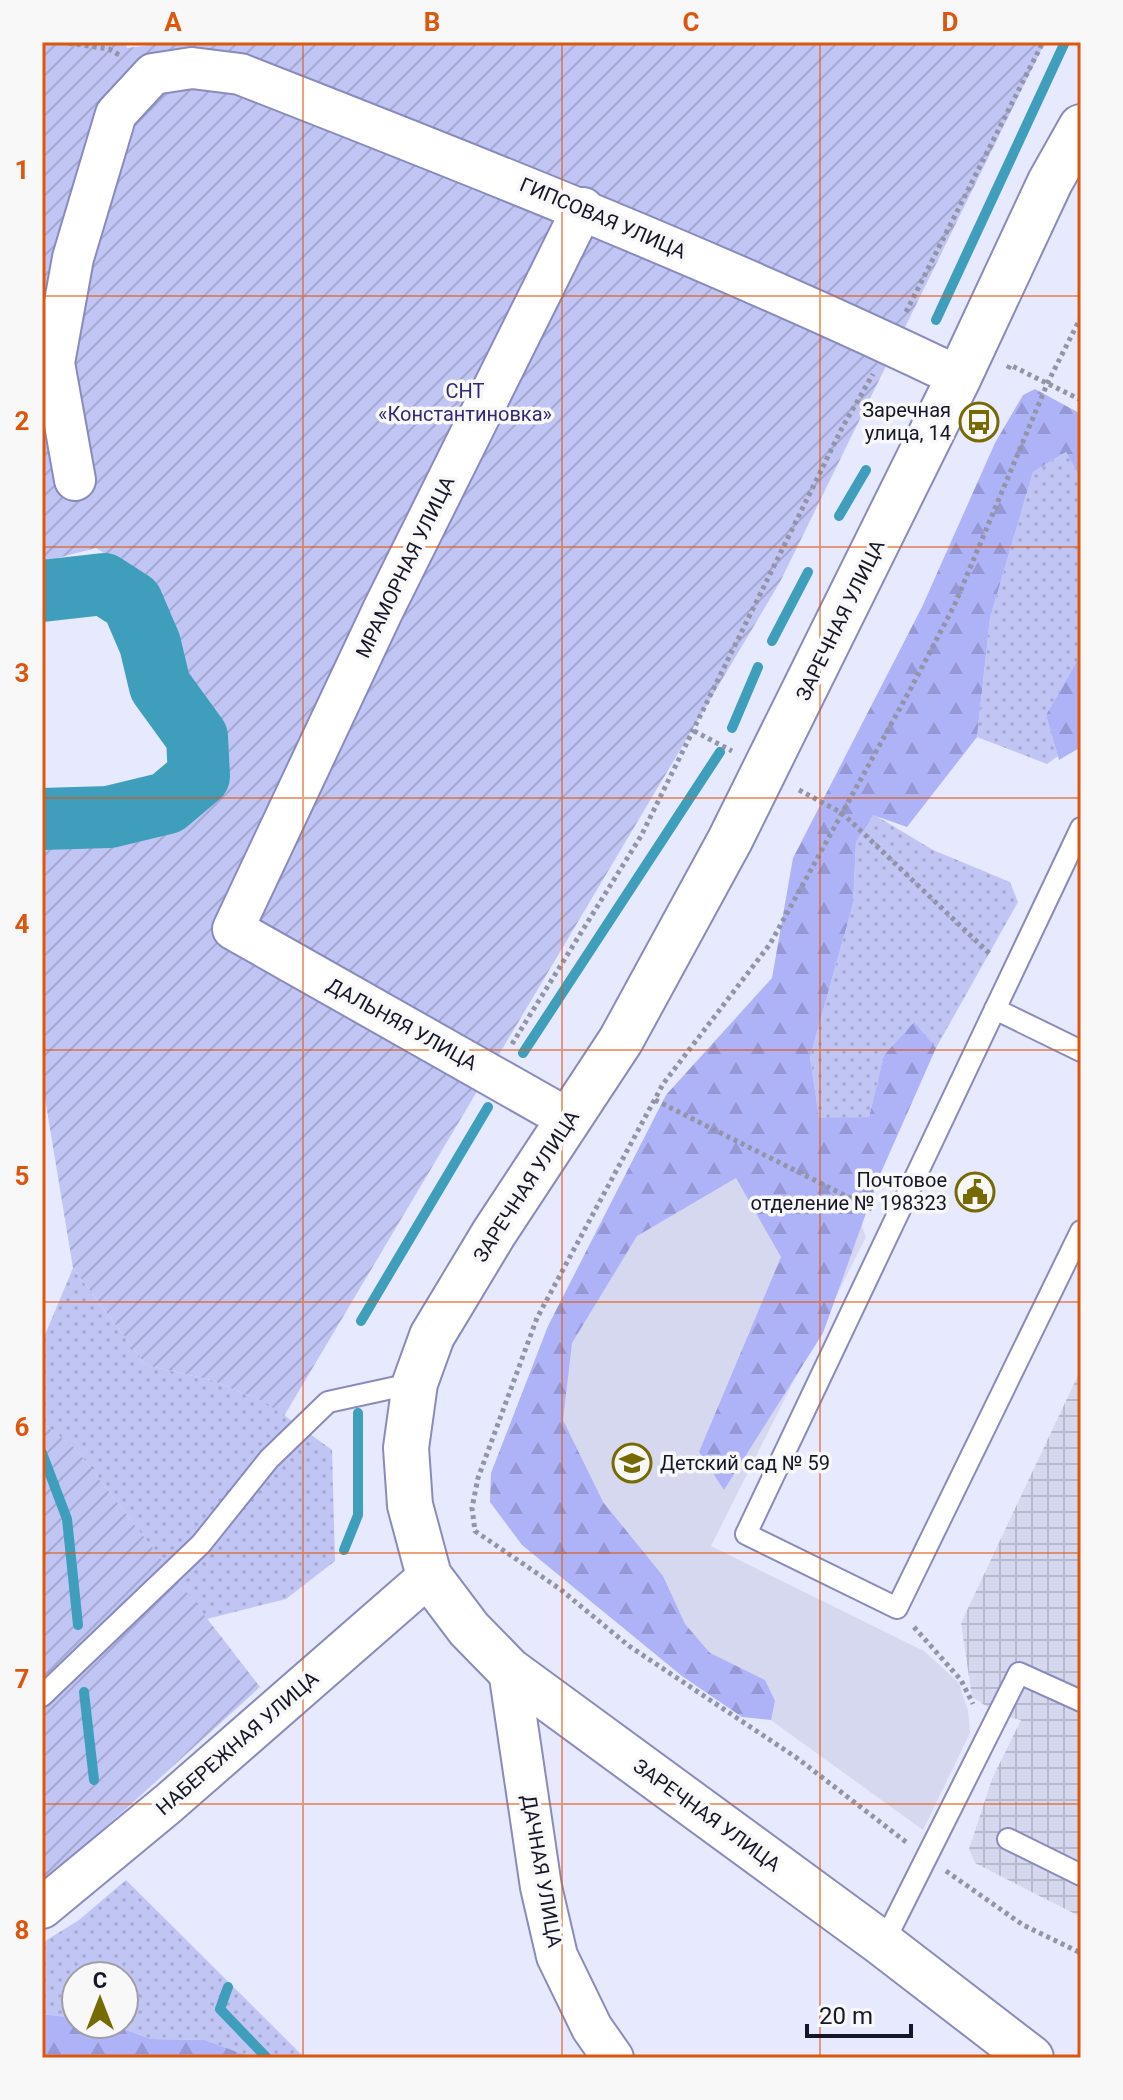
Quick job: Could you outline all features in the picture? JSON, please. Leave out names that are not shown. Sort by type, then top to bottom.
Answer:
[{"type":"street","name":"ГИПСОВАЯ УЛИЦА","points":[[153,74],[192,68],[240,74],[583,208],[959,377]]},
{"type":"street","points":[[75,480],[54,363],[73,258],[94,179],[116,114],[153,74]]},
{"type":"street","name":"ЗАРЕЧНАЯ УЛИЦА","points":[[1031,2058],[883,1944],[509,1670],[469,1629],[429,1576],[410,1505],[406,1448],[415,1383],[432,1336],[494,1233],[621,1040],[767,770],[959,377],[1050,182],[1081,127]]},
{"type":"street","name":"МРАМОРНАЯ УЛИЦА","points":[[233,929],[383,610],[583,208]]},
{"type":"street","name":"ДАЛЬНЯЯ УЛИЦА","points":[[233,929],[570,1120]]},
{"type":"street","name":"НАБЕРЕЖНАЯ УЛИЦА","points":[[49,1894],[429,1576]]},
{"type":"street","name":"ДАЧНАЯ УЛИЦА","points":[[509,1670],[541,1887],[557,1956],[592,2028],[613,2058]]},
{"type":"lane","points":[[1081,828],[746,1534],[897,1608],[1081,1231]]},
{"type":"lane","points":[[995,1009],[1081,1051]]},
{"type":"lane","points":[[42,1696],[201,1544],[269,1459],[328,1402],[415,1383]]},
{"type":"lane","points":[[883,1944],[986,1732],[1000,1715],[1019,1673],[1081,1701]]},
{"type":"lane","points":[[1008,1839],[1081,1875]]},
{"type":"path","points":[[61,42],[109,49],[153,74]]},
{"type":"path","points":[[494,1076],[641,836],[842,428],[889,343],[1043,42]]},
{"type":"path","points":[[1081,317],[1048,382],[954,606],[842,813],[770,944],[705,1026],[655,1100],[537,1318],[478,1478],[472,1508],[475,1531],[560,1589],[629,1646],[797,1758],[1023,1925],[1081,1953]]},
{"type":"path","points":[[1004,377],[1010,365],[1081,400]]},
{"type":"path","points":[[694,731],[735,753]]},
{"type":"path","points":[[812,799],[842,813],[1011,974]]},
{"type":"path","points":[[655,1100],[895,1220]]},
{"type":"path","points":[[897,1608],[961,1680]]},
{"type":"shaded area","name":"Детский сад № 59","points":[[674,1120],[856,1211],[866,1237],[711,1546],[924,1651],[959,1683],[968,1711],[970,1733],[923,1830],[739,1697],[526,1422]]},
{"type":"shaded area","points":[[1081,1369],[1081,1917],[975,1863],[969,1849],[992,1779],[1021,1720],[1000,1715],[972,1697],[961,1623]]},
{"type":"green space","name":"СНТ «Константиновка»","points":[[42,42],[125,42],[127,48],[175,42],[1045,42],[780,582],[284,1416],[265,1402],[211,1380],[146,1365],[73,1268],[42,1080],[42,842],[110,836],[201,808],[229,755],[184,673],[152,583],[96,548],[42,562]]},
{"type":"green space","points":[[1035,389],[1081,414],[1081,479],[1066,452],[1033,472],[990,618],[977,737],[907,827],[873,815],[856,842],[853,904],[810,1057],[819,1118],[869,1117],[884,1055],[914,1022],[936,1048],[879,1177],[823,1333],[724,1490],[699,1452],[781,1257],[736,1178],[637,1236],[572,1343],[563,1420],[603,1502],[663,1576],[685,1624],[710,1653],[765,1680],[775,1701],[771,1720],[742,1717],[682,1676],[522,1545],[490,1502],[491,1473],[548,1326],[666,1095],[772,978],[793,858],[922,607],[995,443],[1023,395]]},
{"type":"green space","points":[[1066,452],[1081,479],[1081,654],[1046,715],[1058,756],[1047,764],[977,737],[990,618],[1033,472]]},
{"type":"green space","points":[[1081,654],[1081,747],[1059,760],[1046,715]]},
{"type":"green space","points":[[873,814],[933,850],[1010,882],[1018,902],[936,1048],[913,1023],[884,1055],[869,1117],[819,1119],[810,1057],[853,904],[856,842]]},
{"type":"green space","points":[[73,1268],[146,1365],[211,1380],[266,1402],[332,1450],[335,1561],[286,1599],[207,1619],[75,1448],[42,1423],[42,1342]]},
{"type":"green space","points":[[42,1423],[75,1448],[260,1687],[42,1885]]},
{"type":"green space","points":[[126,1880],[303,2056],[254,2058],[205,2040],[151,2039],[140,2035],[140,1960],[60,1960],[60,2016],[42,2014],[42,1943],[79,1920]]},
{"type":"green space","points":[[42,2014],[60,2016],[60,2040],[140,2040],[140,2035],[151,2039],[205,2040],[254,2058],[42,2058]]},
{"type":"waterway","points":[[936,320],[1065,42]]},
{"type":"waterway","points":[[839,516],[866,470]]},
{"type":"waterway","points":[[772,641],[808,572]]},
{"type":"waterway","points":[[42,591],[104,584],[132,602],[150,644],[160,686],[197,737],[199,776],[167,803],[109,817],[42,819]]},
{"type":"waterway","points":[[732,728],[758,667]]},
{"type":"waterway","points":[[523,1053],[720,752]]},
{"type":"waterway","points":[[361,1321],[488,1107]]},
{"type":"waterway","points":[[344,1550],[358,1515],[358,1413]]},
{"type":"waterway","points":[[42,1453],[67,1519],[78,1625]]},
{"type":"waterway","points":[[84,1692],[94,1780]]},
{"type":"waterway","points":[[228,1987],[220,2009],[267,2058]]},
{"type":"place","name":"Заречная улица, 14","points":[[979,422]]},
{"type":"place","name":"Почтовое отделение № 198323","points":[[975,1192]]},
{"type":"place","name":"Детский сад № 59","points":[[632,1463]]}]
